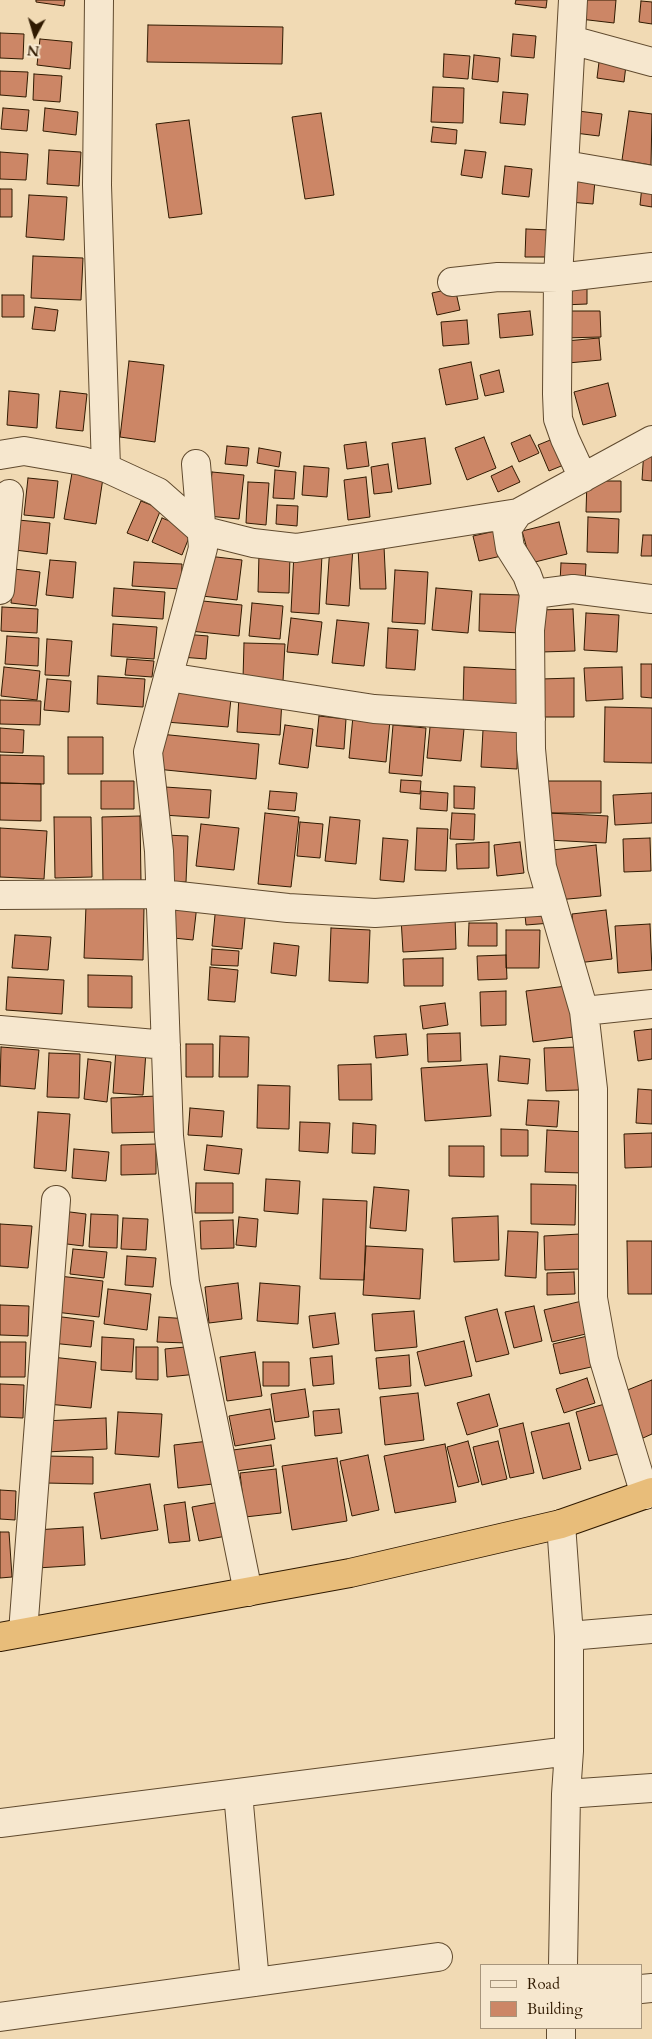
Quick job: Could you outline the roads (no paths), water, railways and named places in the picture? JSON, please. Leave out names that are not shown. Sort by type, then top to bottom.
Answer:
[{"type":"highway","points":[[12,1634],[350,1573],[561,1524],[648,1494]]},
{"type":"street","points":[[100,0],[97,185],[106,468]]},
{"type":"street","points":[[573,0],[558,278],[558,419],[564,440],[583,478]]},
{"type":"street","points":[[571,40],[652,62]]},
{"type":"street","points":[[565,165],[652,180]]},
{"type":"street","points":[[452,282],[498,277],[558,278],[652,267]]},
{"type":"street","points":[[0,455],[24,451],[82,461],[106,468],[158,492],[201,530],[253,544],[296,548],[518,513],[652,440]]},
{"type":"street","points":[[196,464],[202,548],[148,752],[159,851],[169,1136],[186,1282],[248,1592]]},
{"type":"street","points":[[0,590],[9,494]]},
{"type":"street","points":[[518,513],[507,529],[510,548],[527,575],[534,594],[530,630],[531,748],[542,867],[584,1011],[593,1089],[593,1298],[604,1360],[648,1494]]},
{"type":"street","points":[[534,594],[573,589],[652,599]]},
{"type":"street","points":[[168,677],[374,709],[531,719]]},
{"type":"street","points":[[0,895],[161,894],[288,908],[375,914],[552,901]]},
{"type":"street","points":[[584,1011],[652,1004]]},
{"type":"street","points":[[0,1030],[166,1046]]},
{"type":"street","points":[[12,1634],[56,1200]]},
{"type":"street","points":[[561,1524],[569,1636],[569,1751],[566,1794],[563,1964]]},
{"type":"street","points":[[569,1636],[652,1629]]},
{"type":"street","points":[[0,1823],[569,1751]]},
{"type":"street","points":[[566,1794],[652,1788]]},
{"type":"street","points":[[238,1793],[255,1982]]},
{"type":"street","points":[[0,2016],[438,1957]]}]
